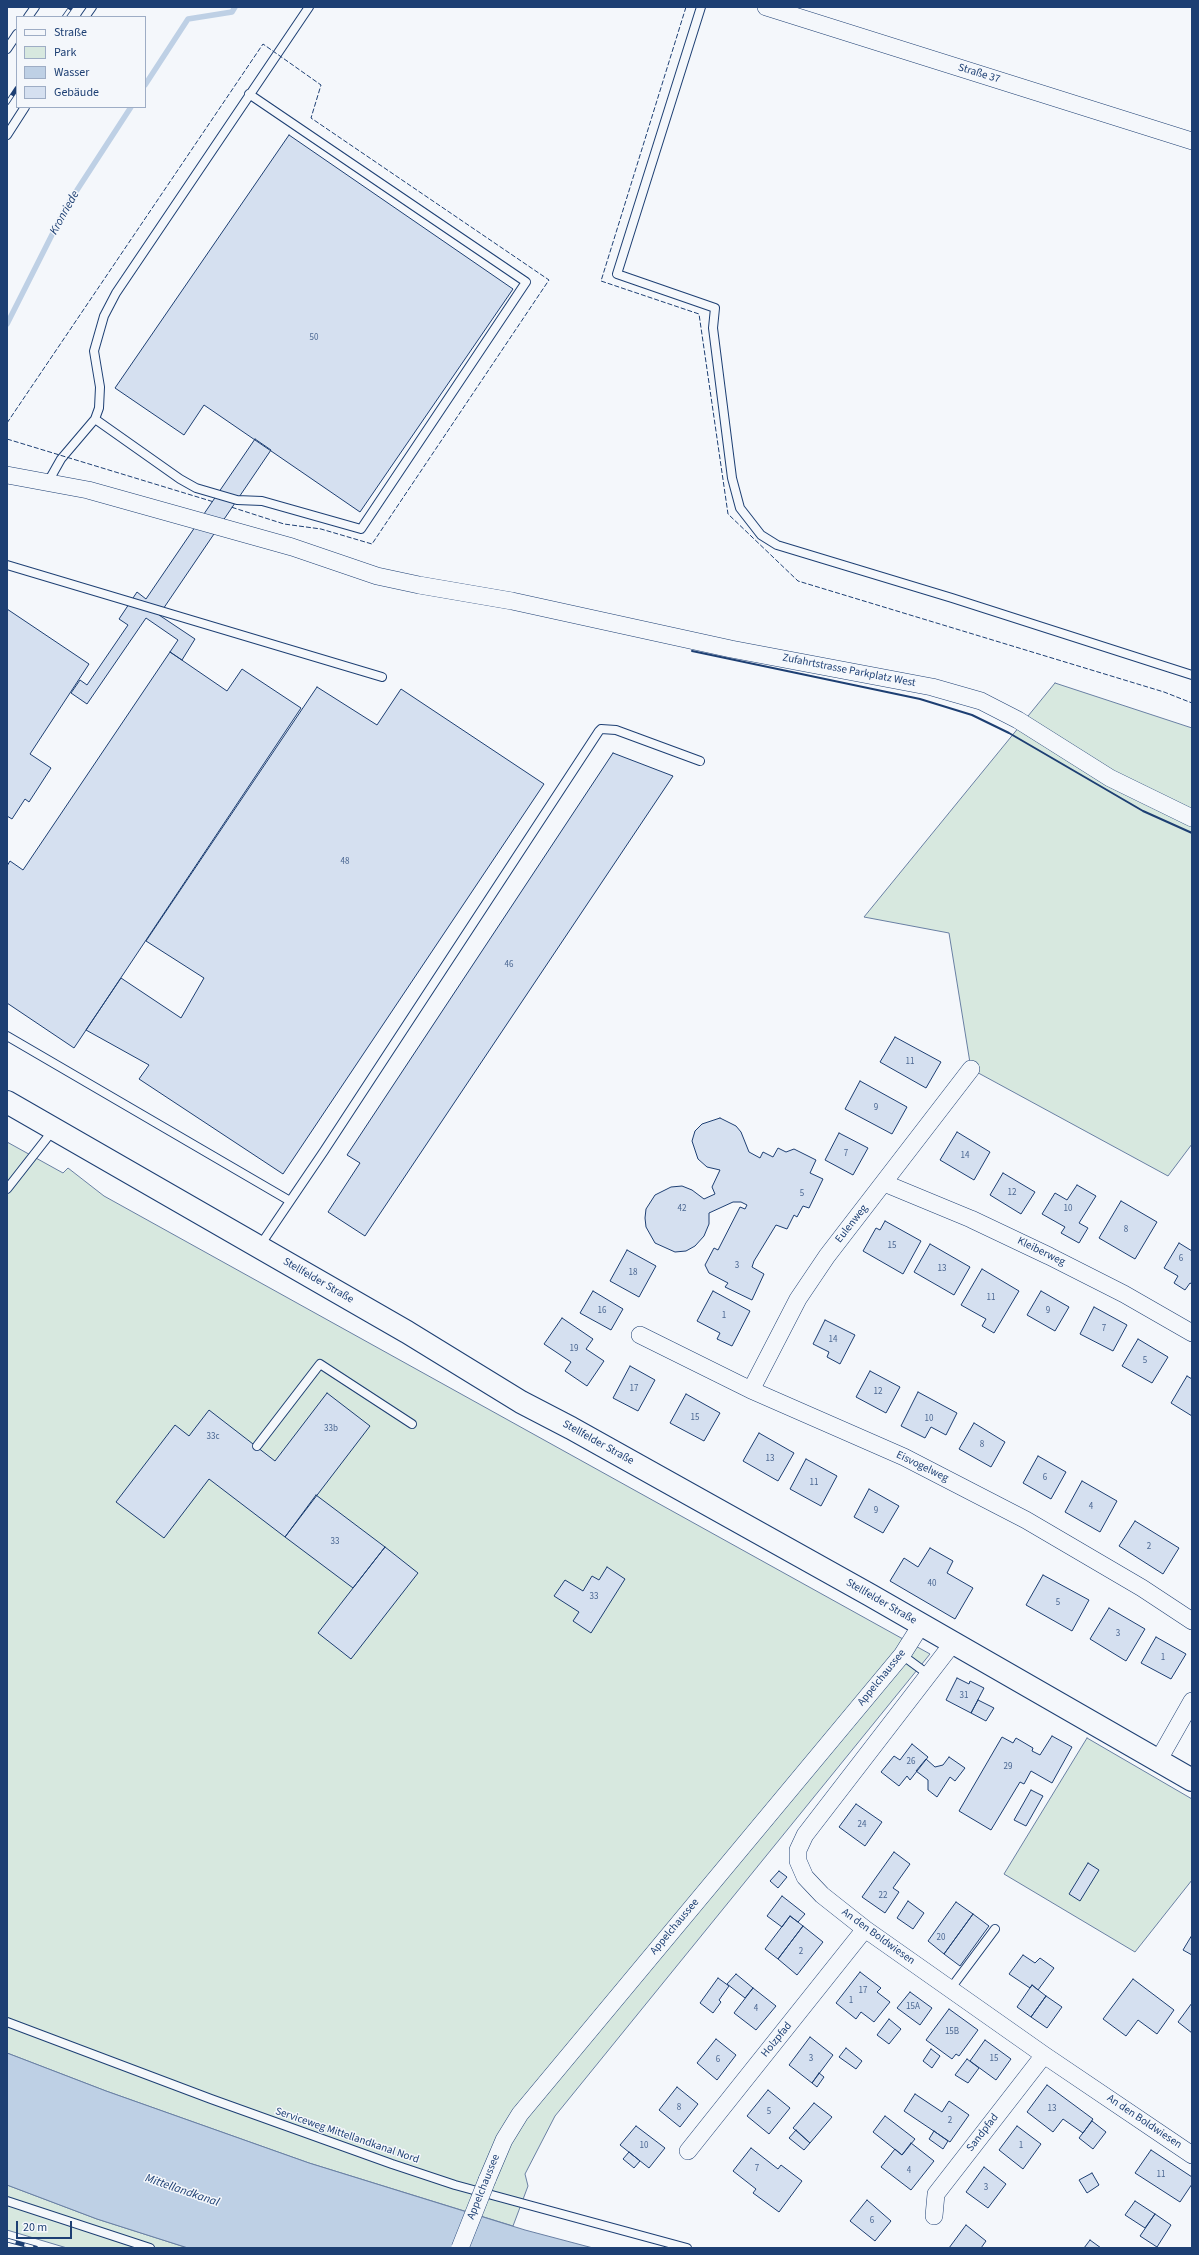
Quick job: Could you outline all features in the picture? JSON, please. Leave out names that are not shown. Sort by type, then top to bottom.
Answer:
[{"type":"street","name":"Straße 37","points":[[766,7],[1192,141]]},
{"type":"street","name":"Zufahrtstrasse Parkplatz West","points":[[7,475],[88,490],[277,543],[376,576],[480,596],[731,649],[932,687],[981,701],[1018,720],[1110,778],[1192,818]]},
{"type":"street","name":"Eulenweg","points":[[751,1390],[798,1300],[827,1256],[971,1069]]},
{"type":"street","name":"Stellfelder Straße","points":[[7,1102],[406,1332],[521,1402],[634,1462],[1192,1780]]},
{"type":"street","name":"Kleiberweg","points":[[884,1183],[971,1219],[1049,1256],[1124,1294],[1192,1333]]},
{"type":"street","name":"Eisvogelweg","points":[[640,1335],[751,1390],[904,1457],[1026,1520],[1142,1588],[1192,1621]]},
{"type":"street","name":"Appelchaussee","points":[[460,2248],[504,2140],[520,2114],[902,1655],[921,1625]]},
{"type":"street","name":"An den Boldwiesen","points":[[953,1643],[805,1835],[798,1850],[798,1861],[805,1877],[822,1895],[865,1928],[1044,2055],[1192,2155]]},
{"type":"street","points":[[1158,1761],[1192,1701]]},
{"type":"street","name":"Holzpfad","points":[[688,2151],[865,1928]]},
{"type":"street","name":"Sandpfad","points":[[934,2216],[936,2194],[1044,2055]]},
{"type":"lane","points":[[29,16],[35,7]]},
{"type":"lane","points":[[87,16],[92,7]]},
{"type":"lane","points":[[48,482],[61,459],[95,419],[99,408],[100,386],[94,351],[104,316],[116,293],[308,7]]},
{"type":"lane","points":[[701,7],[618,274],[714,308],[713,328],[732,478],[740,508],[760,535],[777,545],[952,598],[1192,675]]},
{"type":"lane","points":[[7,49],[16,36]]},
{"type":"lane","points":[[95,419],[180,479],[196,488],[237,500],[262,501],[361,529],[526,282],[249,94]]},
{"type":"lane","points":[[7,135],[25,108]]},
{"type":"lane","points":[[7,565],[382,678]]},
{"type":"lane","points":[[258,1247],[599,731],[601,729],[616,730],[700,761]]},
{"type":"lane","points":[[7,1036],[290,1200]]},
{"type":"lane","points":[[7,1190],[54,1129]]},
{"type":"lane","points":[[257,1446],[320,1364],[412,1424]]},
{"type":"lane","points":[[902,1655],[929,1675]]},
{"type":"lane","points":[[951,1988],[995,1929]]},
{"type":"lane","name":"Serviceweg Mittellandkanal Nord","points":[[7,2022],[211,2099],[454,2185],[687,2248]]},
{"type":"lane","points":[[7,2201],[150,2248]]},
{"type":"green space","points":[[1055,683],[1192,728],[1192,1144],[1168,1176],[971,1069],[949,933],[864,917]]},
{"type":"green space","points":[[7,1142],[63,1173],[68,1168],[104,1196],[930,1654],[555,2116],[525,2174],[528,2186],[513,2226],[309,2163],[106,2091],[7,2053]]},
{"type":"green space","points":[[1087,1738],[1192,1799],[1192,1880],[1135,1952],[1004,1874]]},
{"type":"green space","points":[[7,2185],[97,2219],[188,2248],[67,2248],[7,2230]]},
{"type":"water","name":"Mittellandkanal","points":[[7,2053],[106,2091],[309,2163],[525,2230],[593,2248],[188,2248],[97,2219],[7,2185]]},
{"type":"building","points":[[289,135],[513,289],[360,512],[204,405],[184,435],[115,388]]},
{"type":"building","points":[[255,439],[271,450],[159,615],[195,639],[182,660],[170,652],[178,640],[146,618],[87,704],[71,693],[80,680],[87,685],[128,625],[119,619],[137,592],[146,599]]},
{"type":"building","points":[[7,609],[89,664],[30,754],[51,768],[29,802],[25,799],[12,819],[7,816]]},
{"type":"building","points":[[170,652],[227,691],[242,669],[301,708],[74,1048],[7,1003],[7,866],[10,861],[23,870]]},
{"type":"building","points":[[317,687],[377,725],[401,689],[544,784],[283,1174],[139,1079],[149,1065],[86,1030],[121,978],[181,1018],[204,978],[146,941]]},
{"type":"building","points":[[613,753],[673,776],[365,1236],[328,1212],[360,1163],[347,1155]]},
{"type":"building","points":[[895,1037],[941,1062],[926,1088],[880,1062]]},
{"type":"building","points":[[860,1081],[907,1107],[892,1134],[845,1109]]},
{"type":"building","points":[[720,1118],[736,1126],[741,1132],[749,1152],[760,1158],[763,1152],[773,1157],[778,1148],[786,1152],[794,1149],[816,1160],[810,1173],[823,1179],[809,1208],[803,1206],[797,1217],[794,1215],[787,1229],[776,1225],[754,1261],[752,1267],[764,1274],[752,1300],[725,1287],[728,1283],[709,1273],[705,1265],[714,1248],[718,1250],[740,1207],[745,1209],[747,1205],[741,1202],[733,1202],[709,1213],[709,1224],[704,1236],[695,1246],[686,1251],[675,1252],[655,1243],[646,1227],[646,1209],[655,1195],[671,1187],[682,1186],[692,1190],[704,1199],[715,1194],[712,1187],[720,1170],[707,1167],[698,1159],[692,1141],[695,1131],[702,1124]]},
{"type":"building","points":[[957,1132],[990,1152],[974,1180],[940,1160]]},
{"type":"building","points":[[839,1133],[868,1148],[853,1175],[825,1160]]},
{"type":"building","points":[[1003,1173],[1035,1192],[1021,1214],[990,1195]]},
{"type":"building","points":[[1077,1185],[1096,1196],[1079,1223],[1088,1228],[1079,1243],[1061,1233],[1065,1227],[1042,1214],[1055,1193],[1067,1200]]},
{"type":"building","points":[[1121,1201],[1157,1222],[1135,1259],[1099,1238]]},
{"type":"building","points":[[885,1221],[921,1241],[903,1274],[863,1251],[876,1228],[880,1230]]},
{"type":"building","points":[[1179,1243],[1192,1251],[1192,1284],[1190,1283],[1185,1290],[1174,1283],[1178,1276],[1164,1268]]},
{"type":"building","points":[[930,1244],[970,1267],[954,1295],[914,1272]]},
{"type":"building","points":[[627,1250],[656,1266],[639,1297],[610,1281]]},
{"type":"building","points":[[982,1269],[1019,1291],[994,1333],[982,1326],[986,1319],[961,1305]]},
{"type":"building","points":[[593,1291],[623,1309],[611,1330],[580,1313]]},
{"type":"building","points":[[713,1291],[750,1311],[732,1346],[717,1339],[720,1333],[697,1321]]},
{"type":"building","points":[[1041,1291],[1069,1307],[1055,1331],[1027,1315]]},
{"type":"building","points":[[1094,1307],[1127,1325],[1113,1351],[1080,1334]]},
{"type":"building","points":[[562,1318],[593,1339],[586,1349],[604,1361],[587,1386],[565,1371],[571,1362],[544,1344]]},
{"type":"building","points":[[825,1320],[855,1335],[840,1364],[827,1357],[829,1352],[813,1344]]},
{"type":"building","points":[[1138,1339],[1168,1357],[1152,1383],[1122,1366]]},
{"type":"building","points":[[630,1366],[655,1380],[638,1411],[613,1398]]},
{"type":"building","points":[[870,1371],[900,1387],[886,1413],[856,1397]]},
{"type":"building","points":[[1187,1376],[1192,1379],[1192,1416],[1171,1403]]},
{"type":"building","points":[[918,1392],[957,1413],[946,1435],[931,1427],[925,1438],[901,1426]]},
{"type":"building","points":[[327,1393],[370,1426],[285,1537],[209,1479],[164,1538],[116,1502],[175,1425],[189,1436],[209,1410],[275,1461]]},
{"type":"building","points":[[686,1394],[720,1413],[704,1441],[670,1423]]},
{"type":"building","points":[[974,1423],[1005,1442],[991,1467],[959,1449]]},
{"type":"building","points":[[759,1433],[794,1453],[778,1481],[743,1461]]},
{"type":"building","points":[[1038,1456],[1066,1472],[1051,1499],[1023,1483]]},
{"type":"building","points":[[806,1459],[837,1476],[821,1506],[790,1489]]},
{"type":"building","points":[[1082,1481],[1117,1501],[1100,1532],[1065,1512]]},
{"type":"building","points":[[869,1489],[899,1506],[883,1533],[854,1517]]},
{"type":"building","points":[[316,1495],[385,1547],[353,1588],[285,1537]]},
{"type":"building","points":[[1135,1521],[1179,1548],[1163,1574],[1119,1546]]},
{"type":"building","points":[[385,1547],[418,1573],[351,1659],[318,1633]]},
{"type":"building","points":[[930,1548],[953,1561],[947,1573],[973,1588],[955,1619],[890,1581],[904,1558],[918,1567]]},
{"type":"building","points":[[607,1567],[625,1579],[591,1633],[573,1621],[579,1612],[554,1596],[565,1580],[583,1591],[592,1576],[599,1580]]},
{"type":"building","points":[[1043,1575],[1089,1600],[1072,1631],[1026,1605]]},
{"type":"building","points":[[1109,1608],[1145,1629],[1126,1661],[1090,1639]]},
{"type":"building","points":[[1156,1637],[1186,1654],[1171,1679],[1141,1663]]},
{"type":"building","points":[[957,1678],[969,1684],[970,1681],[984,1688],[971,1713],[946,1700]]},
{"type":"building","points":[[978,1700],[994,1708],[986,1721],[971,1713]]},
{"type":"building","points":[[1052,1736],[1072,1747],[1052,1783],[1031,1771],[1024,1784],[1020,1782],[991,1830],[959,1811],[1002,1737],[1013,1743],[1016,1738],[1033,1748],[1032,1751],[1040,1755]]},
{"type":"building","points":[[912,1744],[928,1757],[910,1780],[907,1776],[899,1786],[881,1772],[894,1756],[900,1760]]},
{"type":"building","points":[[949,1757],[965,1768],[955,1781],[950,1777],[937,1797],[928,1790],[928,1780],[916,1771],[926,1759],[935,1767],[943,1765]]},
{"type":"building","points":[[1031,1790],[1043,1796],[1026,1826],[1014,1820]]},
{"type":"building","points":[[856,1804],[882,1822],[865,1846],[839,1827]]},
{"type":"building","points":[[894,1852],[910,1864],[893,1888],[899,1892],[885,1913],[862,1897]]},
{"type":"building","points":[[1088,1863],[1099,1870],[1080,1901],[1069,1894]]},
{"type":"building","points":[[779,1871],[787,1877],[778,1888],[770,1881]]},
{"type":"building","points":[[782,1896],[805,1914],[798,1922],[790,1916],[782,1927],[767,1916]]},
{"type":"building","points":[[908,1901],[924,1913],[913,1929],[897,1918]]},
{"type":"building","points":[[956,1902],[973,1914],[944,1954],[928,1941]]},
{"type":"building","points":[[973,1914],[989,1926],[960,1966],[944,1954]]},
{"type":"building","points":[[790,1916],[803,1926],[778,1959],[765,1949]]},
{"type":"building","points":[[803,1926],[823,1942],[797,1975],[778,1959]]},
{"type":"building","points":[[1192,1935],[1192,1955],[1183,1950]]},
{"type":"building","points":[[1023,1955],[1035,1963],[1040,1958],[1054,1968],[1038,1990],[1032,1985],[1030,1988],[1009,1974]]},
{"type":"building","points":[[860,1972],[881,1988],[877,1992],[890,2002],[874,2022],[861,2012],[856,2019],[836,2003]]},
{"type":"building","points":[[736,1974],[753,1988],[745,1998],[727,1984]]},
{"type":"building","points":[[718,1978],[729,1986],[719,2000],[721,2002],[713,2013],[700,2003]]},
{"type":"building","points":[[1133,1979],[1174,2010],[1157,2034],[1138,2020],[1126,2036],[1103,2019]]},
{"type":"building","points":[[1032,1985],[1046,1996],[1031,2017],[1017,2007]]},
{"type":"building","points":[[753,1988],[776,2006],[756,2030],[734,2013]]},
{"type":"building","points":[[910,1992],[932,2008],[920,2025],[897,2008]]},
{"type":"building","points":[[1046,1996],[1062,2007],[1047,2028],[1031,2017]]},
{"type":"building","points":[[1192,2003],[1192,2033],[1178,2022]]},
{"type":"building","points":[[949,2009],[978,2030],[959,2056],[956,2054],[952,2059],[926,2040]]},
{"type":"building","points":[[889,2019],[901,2029],[889,2044],[877,2035]]},
{"type":"building","points":[[810,2037],[833,2055],[812,2083],[789,2065]]},
{"type":"building","points":[[716,2039],[736,2055],[717,2080],[697,2063]]},
{"type":"building","points":[[985,2040],[1011,2059],[996,2080],[970,2061]]},
{"type":"building","points":[[846,2048],[862,2061],[856,2069],[839,2057]]},
{"type":"building","points":[[931,2049],[940,2056],[932,2068],[923,2061]]},
{"type":"building","points":[[967,2059],[979,2068],[968,2083],[955,2075]]},
{"type":"building","points":[[819,2073],[824,2077],[817,2087],[812,2083]]},
{"type":"building","points":[[1047,2085],[1093,2119],[1083,2133],[1063,2119],[1053,2132],[1027,2112]]},
{"type":"building","points":[[677,2087],[698,2104],[680,2127],[659,2110]]},
{"type":"building","points":[[768,2090],[790,2108],[769,2134],[747,2116]]},
{"type":"building","points":[[915,2094],[942,2112],[949,2101],[969,2115],[950,2142],[904,2111]]},
{"type":"building","points":[[814,2103],[832,2117],[810,2143],[793,2128]]},
{"type":"building","points":[[885,2116],[915,2139],[902,2155],[873,2132]]},
{"type":"building","points":[[1092,2121],[1106,2132],[1093,2149],[1079,2138]]},
{"type":"building","points":[[636,2126],[665,2148],[649,2168],[620,2145]]},
{"type":"building","points":[[1017,2126],[1041,2144],[1023,2169],[999,2150]]},
{"type":"building","points":[[796,2130],[810,2143],[804,2150],[789,2138]]},
{"type":"building","points":[[934,2131],[948,2141],[943,2149],[929,2139]]},
{"type":"building","points":[[911,2143],[934,2161],[911,2190],[881,2167],[895,2149],[902,2155]]},
{"type":"building","points":[[751,2148],[778,2169],[781,2165],[802,2181],[779,2212],[753,2193],[756,2189],[733,2171]]},
{"type":"building","points":[[1151,2150],[1192,2177],[1192,2184],[1180,2202],[1135,2173]]},
{"type":"building","points":[[629,2152],[640,2161],[634,2168],[623,2159]]},
{"type":"building","points":[[984,2167],[1006,2184],[988,2208],[966,2192]]},
{"type":"building","points":[[1092,2173],[1099,2185],[1087,2193],[1079,2180]]},
{"type":"building","points":[[867,2200],[891,2221],[875,2241],[850,2221]]},
{"type":"building","points":[[1135,2201],[1155,2214],[1145,2228],[1125,2215]]},
{"type":"building","points":[[1155,2214],[1171,2225],[1157,2247],[1140,2236]]},
{"type":"building","points":[[966,2225],[986,2241],[981,2248],[949,2248]]},
{"type":"building","points":[[1090,2240],[1101,2248],[1084,2248]]},
{"type":"waterway","name":"Kronriede","points":[[146,83],[188,19],[232,12],[235,7]]},
{"type":"waterway","name":"Kronriede","points":[[7,324],[66,207],[130,108]]},
{"type":"railway","points":[[65,16],[71,7]]},
{"type":"railway","points":[[7,103],[16,90]]},
{"type":"railway","points":[[7,2240],[36,2248]]},
{"type":"fence","points":[[686,7],[601,281],[699,314],[728,514],[798,581],[1164,692],[1192,703]]},
{"type":"fence","points":[[7,423],[263,44],[321,85],[311,118],[549,280],[372,544],[321,529],[284,524],[231,507]]},
{"type":"fence","points":[[7,439],[214,502]]},
{"type":"wall","points":[[692,651],[920,699],[972,715],[1009,733],[1143,811],[1192,833]]}]
